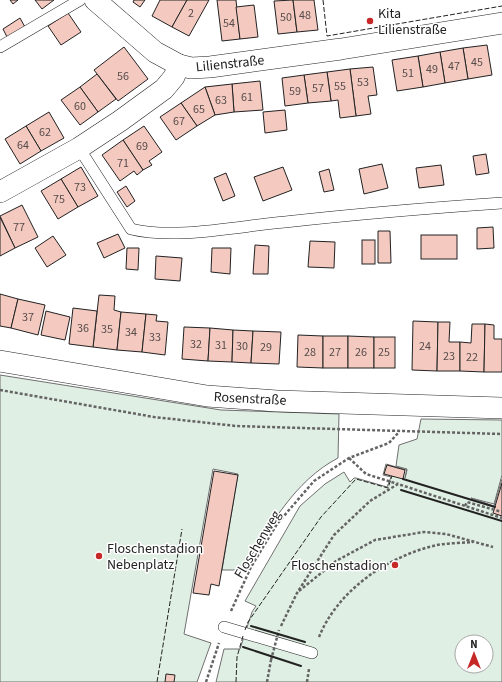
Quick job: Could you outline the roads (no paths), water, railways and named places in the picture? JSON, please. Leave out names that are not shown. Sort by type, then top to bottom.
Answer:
[{"type":"street","points":[[95,0],[155,52],[179,65]]},
{"type":"street","name":"Lilienstraße","points":[[0,192],[78,148],[164,89],[174,78],[179,65],[191,68],[341,49],[502,23]]},
{"type":"street","name":"Rosenstraße","points":[[0,361],[207,396],[277,401],[502,408]]},
{"type":"lane","points":[[0,47],[80,0]]},
{"type":"lane","points":[[78,148],[131,229],[144,232],[191,232],[356,214],[502,203]]},
{"type":"lane","points":[[224,627],[312,654]]},
{"type":"place","name":"Kita Lilienstraße","points":[[370,21]]},
{"type":"place","name":"Floschenstadion Nebenplatz","points":[[99,556]]},
{"type":"place","name":"Floschenstadion","points":[[395,565]]}]
